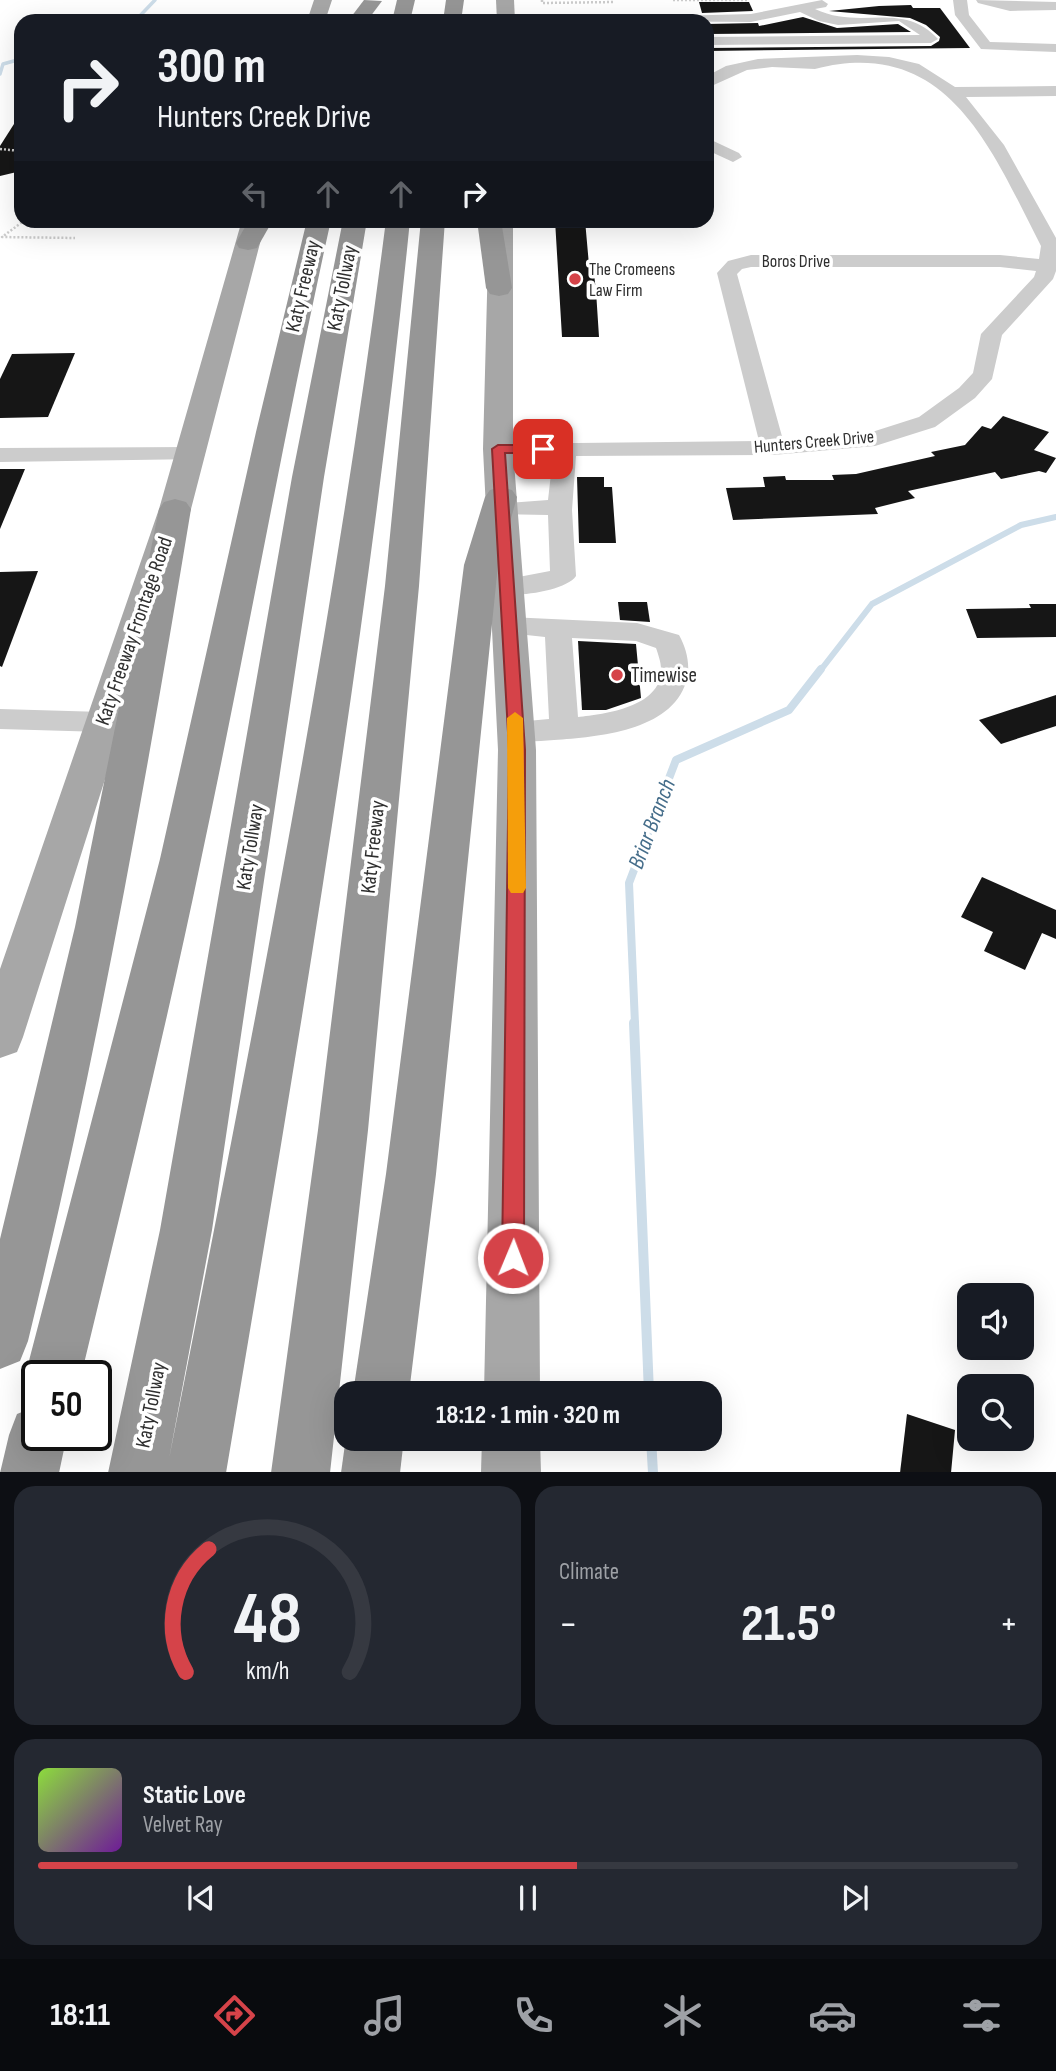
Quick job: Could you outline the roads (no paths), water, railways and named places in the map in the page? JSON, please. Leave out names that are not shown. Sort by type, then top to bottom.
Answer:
[{"type":"highway","points":[[362,14],[373,0]]},
{"type":"highway","name":"Katy Freeway","points":[[57,1360],[134,1056],[196,788],[268,440],[317,228]]},
{"type":"highway","name":"Katy Tollway","points":[[137,1472],[188,1217],[305,491],[354,228]]},
{"type":"highway","points":[[196,1472],[280,1007],[337,670],[367,477],[397,228]]},
{"type":"highway","name":"Katy Freeway","points":[[300,1472],[342,1130],[402,586],[432,228]]},
{"type":"highway","points":[[490,228],[499,288]]},
{"type":"highway","points":[[383,1381],[411,1174],[481,565],[502,503]]},
{"type":"highway","points":[[0,1341],[36,1206],[133,748],[175,509]]},
{"type":"highway","points":[[29,1472],[34,1451]]},
{"type":"highway","points":[[370,1472],[373,1451]]},
{"type":"main road","name":"Katy Freeway Frontage Road","points":[[0,1037],[175,509],[254,228]]},
{"type":"main road","points":[[501,228],[498,449],[516,730],[512,1381]]},
{"type":"main road","points":[[511,1451],[511,1472]]},
{"type":"street","points":[[960,0],[962,15],[986,46],[1056,48]]},
{"type":"street","points":[[983,0],[1010,7],[1056,6]]},
{"type":"street","points":[[714,19],[751,18],[832,2]]},
{"type":"street","points":[[714,41],[931,39],[921,23],[912,18],[890,16],[836,21],[802,8]]},
{"type":"street","points":[[714,77],[738,65],[797,62],[827,65],[857,61],[913,66],[951,92],[984,126],[1051,246],[1048,266]]},
{"type":"street","points":[[951,92],[1056,91]]},
{"type":"street","points":[[714,147],[733,158]]},
{"type":"street","name":"Boros Drive","points":[[774,448],[727,273],[735,265],[751,261],[1000,261],[1048,266]]},
{"type":"street","name":"Hunters Creek Drive","points":[[498,449],[774,448],[875,439],[927,422],[967,393],[984,374],[992,334],[1043,279],[1048,266]]},
{"type":"street","points":[[508,607],[546,582],[562,576],[560,510],[565,449]]},
{"type":"street","points":[[0,455],[191,454]]},
{"type":"street","points":[[502,503],[560,510]]},
{"type":"street","points":[[508,607],[558,628],[637,632],[669,642],[675,656],[674,679],[668,696],[651,709],[611,723],[564,729],[516,730]]},
{"type":"street","points":[[558,628],[564,729]]},
{"type":"street","points":[[0,719],[103,722]]},
{"type":"waterway","points":[[142,14],[155,0]]},
{"type":"waterway","points":[[0,74],[3,64],[14,61]]},
{"type":"waterway","name":"Briar Branch","points":[[820,671],[872,604],[1021,525],[1056,517]]},
{"type":"waterway","name":"Briar Branch","points":[[635,1024],[629,883],[676,760],[789,710],[821,669]]},
{"type":"waterway","name":"Briar Branch","points":[[634,1023],[649,1381]]},
{"type":"waterway","name":"Briar Branch","points":[[652,1451],[653,1472]]},
{"type":"place","name":"The Cromeens Law Firm","points":[[575,279]]},
{"type":"place","name":"Timewise","points":[[617,675]]}]
